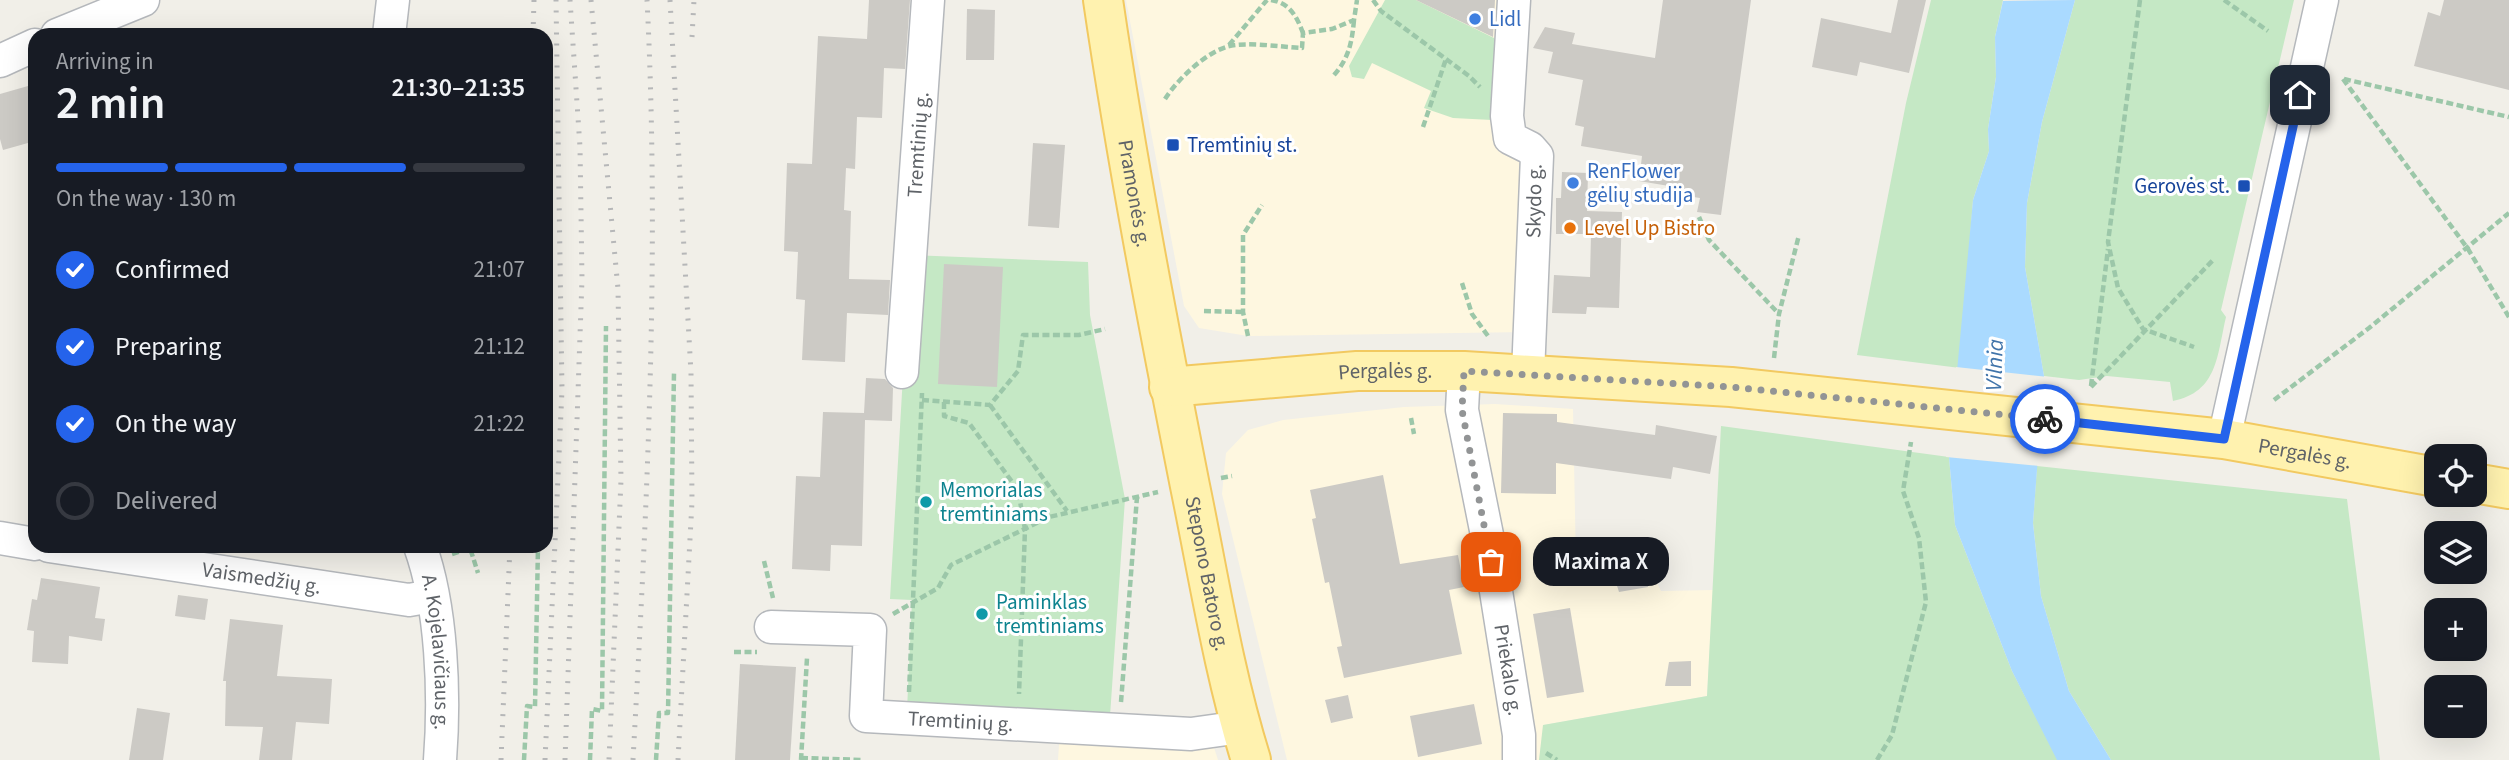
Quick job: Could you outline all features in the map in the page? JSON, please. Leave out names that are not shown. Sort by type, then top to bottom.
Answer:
[{"type":"main road","name":"Pramonės g.","points":[[1103,0],[1131,189],[1169,387]]},
{"type":"main road","name":"Pergalės g.","points":[[1169,387],[1357,371],[1464,371],[1731,387],[1912,424],[2076,422],[2224,439],[2424,475]]},
{"type":"main road","name":"Stepono Batoro g.","points":[[1169,387],[1246,744]]},
{"type":"main road","points":[[2487,485],[2509,489]]},
{"type":"street","points":[[74,28],[143,0]]},
{"type":"street","points":[[390,28],[393,0]]},
{"type":"street","name":"Tremtinių g.","points":[[902,372],[928,0]]},
{"type":"street","points":[[1507,116],[1514,0]]},
{"type":"street","points":[[2224,439],[2322,0]]},
{"type":"street","points":[[0,61],[28,48]]},
{"type":"street","name":"Skydo g.","points":[[1507,116],[1510,138],[1530,148],[1537,156],[1528,374]]},
{"type":"street","name":"Priekalo g.","points":[[1464,371],[1462,410],[1491,562],[1519,735],[1518,760]]},
{"type":"street","points":[[0,538],[28,543]]},
{"type":"street","name":"Vaismedžių g.","points":[[96,553],[409,600],[432,596]]},
{"type":"street","name":"A. Kojelavičiaus g.","points":[[421,553],[432,596],[440,668],[440,760]]},
{"type":"street","name":"Tremtinių g.","points":[[771,627],[870,630],[866,716],[1191,734],[1246,744]]},
{"type":"path","points":[[1165,99],[1173,86],[1215,52],[1228,46],[1269,0],[1279,1],[1297,17],[1303,33],[1302,48],[1228,46]]},
{"type":"path","points":[[1334,75],[1345,62],[1352,43],[1357,0]]},
{"type":"path","points":[[1373,0],[1381,11],[1469,76],[1507,116]]},
{"type":"path","points":[[2140,0],[2091,387],[2143,329],[2214,258]]},
{"type":"path","points":[[2224,0],[2268,31]]},
{"type":"path","points":[[1303,33],[1332,29],[1354,20]]},
{"type":"path","points":[[1423,127],[1446,59]]},
{"type":"path","points":[[2509,117],[2343,79],[2468,248],[2509,317]]},
{"type":"path","points":[[1248,336],[1243,312],[1243,235],[1262,205]]},
{"type":"path","points":[[2274,400],[2509,213]]},
{"type":"path","points":[[1699,217],[1709,240],[1779,314]]},
{"type":"path","points":[[1774,358],[1779,314],[1799,234]]},
{"type":"path","points":[[2108,242],[2118,288],[2143,329],[2194,347]]},
{"type":"path","points":[[1462,283],[1472,314],[1488,336]]},
{"type":"path","points":[[1204,311],[1243,312]]},
{"type":"path","points":[[590,760],[592,709],[601,711],[606,326]]},
{"type":"path","points":[[990,405],[1018,371],[1023,335],[1079,335],[1105,329]]},
{"type":"path","points":[[656,760],[659,713],[668,713],[674,373]]},
{"type":"path","points":[[909,689],[922,400],[990,405]]},
{"type":"path","points":[[944,402],[944,416],[969,423],[1018,490],[1025,529],[1019,694]]},
{"type":"path","points":[[990,405],[1067,511]]},
{"type":"path","points":[[1411,418],[1414,434]]},
{"type":"path","points":[[1877,760],[1892,735],[1926,602],[1919,538],[1903,491],[1912,424]]},
{"type":"path","points":[[912,600],[938,588],[951,565],[1025,529],[1067,511],[1137,497],[1121,699]]},
{"type":"path","points":[[524,760],[527,706],[535,707],[538,553]]},
{"type":"path","points":[[764,561],[773,595]]},
{"type":"path","points":[[808,653],[801,759],[863,760]]},
{"type":"shaded area","points":[[1126,0],[1514,0],[1510,82],[1530,148],[1529,332],[1248,336],[1199,328],[1184,306]]},
{"type":"shaded area","points":[[1495,404],[1573,409],[1576,565],[1643,555],[1661,591],[1713,590],[1707,696],[1544,725],[1539,760],[1287,760],[1222,494],[1226,453],[1248,430],[1283,420],[1404,407]]},
{"type":"shaded area","points":[[1061,715],[1205,719],[1218,760],[1058,760]]},
{"type":"green space","points":[[1385,0],[1416,0],[1494,38],[1497,52],[1492,120],[1453,118],[1424,108],[1431,91],[1372,63],[1364,79],[1352,77],[1349,66]]},
{"type":"green space","points":[[1931,0],[2003,0],[1995,37],[1996,77],[1988,129],[1989,151],[1973,200],[1960,368],[1857,355],[1906,103]]},
{"type":"green space","points":[[2075,0],[2294,0],[2221,310],[2226,317],[2217,358],[2213,370],[2199,389],[2173,401],[2170,382],[2107,376],[2079,380],[2044,376],[2025,267],[2027,203],[2042,122]]},
{"type":"green space","points":[[910,255],[1088,262],[1090,315],[1125,499],[1110,716],[907,710],[912,600],[890,599]]},
{"type":"green space","points":[[1721,426],[1949,457],[1955,525],[2012,671],[2058,760],[1539,760],[1543,725],[1707,696]]},
{"type":"green space","points":[[2037,466],[2347,499],[2380,760],[2111,760],[2069,691],[2041,596],[2033,523]]},
{"type":"water","name":"Vilnia","points":[[2075,0],[2042,122],[2027,203],[2025,267],[2044,376],[2033,523],[2041,596],[2069,691],[2111,760],[2057,760],[2012,671],[1955,525],[1949,457],[1973,200],[1989,151],[1988,129],[1996,77],[1995,37],[2003,1]]},
{"type":"pier","points":[[1956,367],[2048,377],[2040,466],[1946,457]]},
{"type":"building","points":[[869,0],[910,0],[905,69],[884,68],[882,118],[857,117],[855,169],[846,168],[844,210],[851,211],[849,279],[890,280],[888,315],[847,313],[845,362],[802,360],[805,300],[796,299],[798,252],[784,251],[787,163],[812,164],[818,36],[867,39]]},
{"type":"building","name":"Lidl","points":[[1416,0],[1495,0],[1493,37]]},
{"type":"building","points":[[1663,0],[1751,0],[1721,215],[1697,212],[1700,198],[1674,194],[1675,187],[1639,181],[1642,156],[1581,146],[1584,127],[1575,125],[1583,80],[1548,73],[1553,52],[1533,48],[1545,27],[1575,33],[1572,44],[1655,58]]},
{"type":"building","points":[[1898,0],[1926,0],[1909,73],[1860,62],[1857,76],[1812,67],[1821,18],[1891,33]]},
{"type":"building","points":[[2444,0],[2509,0],[2509,90],[2414,66],[2428,12],[2440,16]]},
{"type":"building","points":[[967,9],[995,10],[994,60],[966,60]]},
{"type":"building","points":[[28,86],[28,143],[3,150],[0,139],[0,94]]},
{"type":"building","points":[[1033,143],[1065,145],[1059,228],[1028,226]]},
{"type":"building","points":[[1562,172],[1588,173],[1587,211],[1622,212],[1619,308],[1587,307],[1586,314],[1552,313],[1554,275],[1590,277],[1591,234],[1556,234],[1556,198],[1561,198]]},
{"type":"building","points":[[944,264],[1003,267],[997,387],[938,384]]},
{"type":"building","points":[[866,378],[885,379],[893,388],[892,421],[865,420],[862,546],[831,545],[830,571],[792,569],[796,476],[820,477],[823,412],[864,413]]},
{"type":"building","points":[[1503,413],[1557,414],[1557,422],[1655,435],[1656,425],[1717,436],[1710,474],[1673,467],[1671,479],[1556,463],[1556,494],[1501,493]]},
{"type":"building","points":[[1383,475],[1400,564],[1458,555],[1464,587],[1449,590],[1462,654],[1344,678],[1337,647],[1342,646],[1329,582],[1325,583],[1312,519],[1316,518],[1310,490]]},
{"type":"building","points":[[1638,540],[1648,587],[1619,592],[1603,542]]},
{"type":"building","points":[[41,578],[100,587],[95,618],[105,619],[102,641],[69,636],[68,664],[32,662],[34,631],[27,630],[32,599],[37,600]]},
{"type":"building","points":[[178,595],[208,599],[205,620],[175,616]]},
{"type":"building","points":[[1570,608],[1584,692],[1547,698],[1533,614]]},
{"type":"building","points":[[230,619],[283,625],[277,676],[332,679],[329,724],[296,722],[292,760],[259,760],[263,727],[225,726],[226,681],[223,681]]},
{"type":"building","points":[[1691,661],[1691,686],[1665,686],[1669,662]]},
{"type":"building","points":[[740,664],[796,667],[790,760],[735,760]]},
{"type":"building","points":[[1348,695],[1353,718],[1331,723],[1325,700]]},
{"type":"building","points":[[1474,704],[1482,744],[1418,757],[1410,716]]},
{"type":"building","points":[[137,708],[170,713],[163,760],[129,760]]},
{"type":"railway","points":[[533,28],[534,0]]},
{"type":"railway","points":[[545,760],[562,390],[556,0]]},
{"type":"railway","points":[[565,760],[582,279],[580,147],[570,0]]},
{"type":"railway","points":[[591,0],[618,289],[621,480],[609,760]]},
{"type":"railway","points":[[633,760],[647,475],[652,285],[651,95],[647,0]]},
{"type":"railway","points":[[670,0],[691,373],[692,502],[678,760]]},
{"type":"railway","points":[[692,37],[694,0]]},
{"type":"railway","points":[[501,760],[510,553]]},
{"type":"way so far","points":[[1491,562],[1462,410],[1464,371],[1731,387],[2045,419]]},
{"type":"place","name":"Lidl","points":[[1475,19]]},
{"type":"place","name":"Tremtinių st.","points":[[1173,145]]},
{"type":"place","name":"RenFlower gėlių studija","points":[[1573,183]]},
{"type":"place","name":"Gerovės st.","points":[[2244,186]]},
{"type":"place","name":"Level Up Bistro","points":[[1570,228]]},
{"type":"place","name":"Memorialas tremtiniams","points":[[926,502]]},
{"type":"place","name":"Maxima X","points":[[1491,562]]},
{"type":"place","name":"Paminklas tremtiniams","points":[[982,614]]},
{"type":"route","points":[[2045,419],[2224,439],[2300,95]]}]
